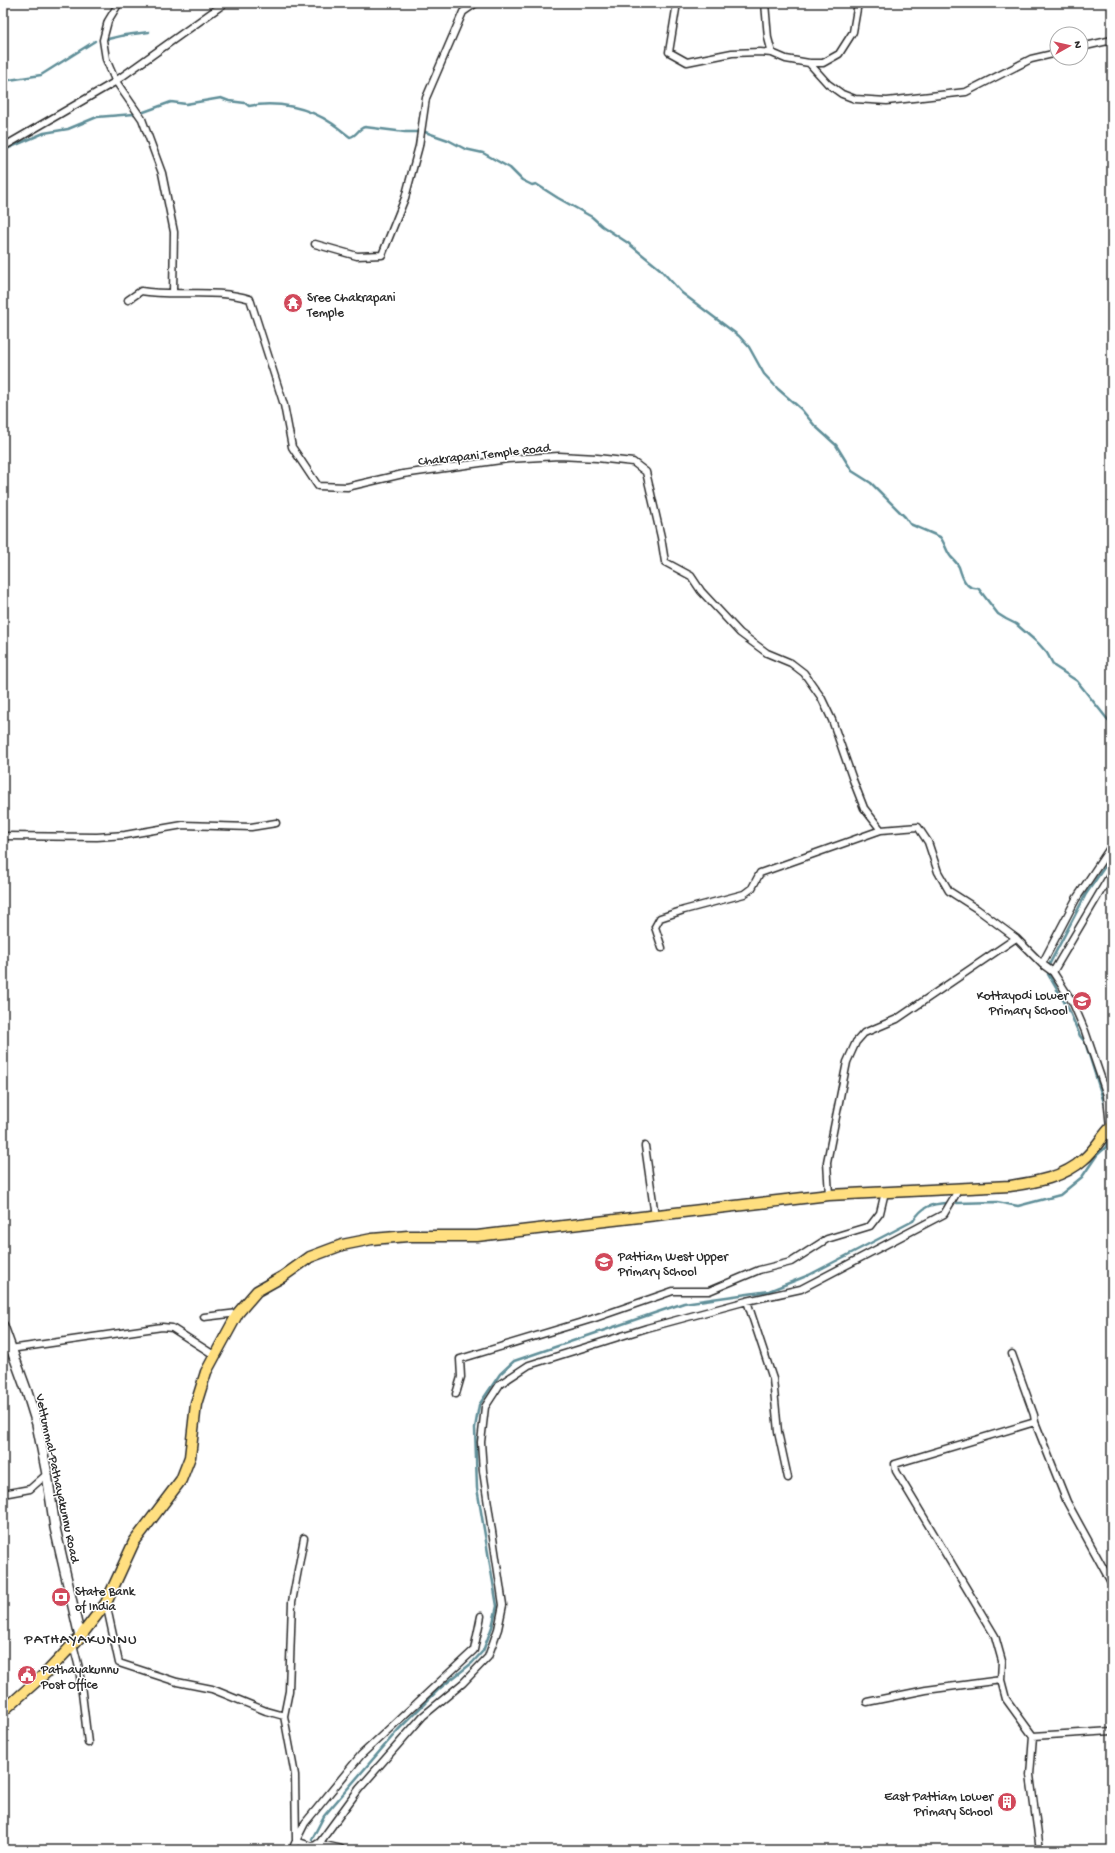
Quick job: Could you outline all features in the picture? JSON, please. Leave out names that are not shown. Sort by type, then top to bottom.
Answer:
[{"type":"main road","points":[[3,1711],[77,1641],[106,1602],[134,1542],[181,1480],[190,1457],[196,1404],[206,1372],[238,1313],[257,1291],[282,1277],[310,1257],[342,1246],[372,1239],[408,1236],[477,1236],[829,1195],[1010,1186],[1038,1182],[1061,1175],[1084,1159],[1111,1127]]},
{"type":"main road","name":"Vettummal-Pathayakunnu Road","points":[[3,1326],[8,1350],[37,1424],[77,1641]]},
{"type":"main road","points":[[313,1847],[340,1850]]},
{"type":"street","points":[[119,3],[108,21],[103,40],[106,59],[115,80],[142,119],[162,173],[174,232],[173,293]]},
{"type":"street","points":[[3,147],[115,80],[225,3]]},
{"type":"street","points":[[315,244],[357,256],[382,255],[405,198],[419,146],[426,98],[463,12],[476,3]]},
{"type":"street","points":[[677,3],[669,52],[687,62],[732,52],[772,53],[786,59],[809,63],[822,63],[839,54],[853,32],[858,3]]},
{"type":"street","points":[[765,3],[768,38],[772,53]]},
{"type":"street","points":[[1089,45],[1112,40]]},
{"type":"street","points":[[809,63],[828,84],[842,94],[855,99],[887,101],[966,92],[1031,59],[1049,55]]},
{"type":"street","name":"Chakrapani Temple Road","points":[[128,300],[141,291],[157,294],[235,294],[250,299],[284,405],[292,447],[318,486],[347,487],[423,470],[508,459],[559,456],[633,462],[646,472],[661,537],[665,562],[691,576],[701,591],[740,633],[767,653],[790,663],[804,674],[821,697],[832,720],[864,808],[881,830]]},
{"type":"street","points":[[3,836],[97,837],[125,835],[183,825],[251,827],[276,823]]},
{"type":"street","points":[[662,948],[655,927],[660,918],[744,894],[752,888],[760,873],[881,830],[918,827],[928,842],[938,872],[949,891],[1016,938],[1042,964],[1053,972],[1073,1003],[1085,1031],[1107,1096],[1111,1127]]},
{"type":"street","points":[[1042,964],[1076,899],[1112,846]]},
{"type":"street","points":[[1053,972],[1112,872]]},
{"type":"street","points":[[829,1195],[828,1162],[847,1062],[856,1042],[864,1033],[897,1019],[1016,938]]},
{"type":"street","points":[[645,1146],[655,1216]]},
{"type":"street","points":[[296,1841],[313,1847],[359,1789],[423,1716],[464,1684],[488,1657],[498,1629],[503,1605],[483,1471],[481,1442],[485,1407],[500,1384],[529,1365],[647,1328],[747,1301],[801,1290],[944,1214],[959,1189]]},
{"type":"street","points":[[456,1394],[461,1377],[460,1359],[592,1319],[673,1291],[709,1291],[759,1270],[791,1262],[827,1239],[870,1226],[880,1213],[885,1192]]},
{"type":"street","points":[[747,1301],[773,1379],[778,1432],[788,1478]]},
{"type":"street","points":[[204,1317],[238,1313]]},
{"type":"street","points":[[8,1350],[162,1327],[172,1328],[214,1355]]},
{"type":"street","points":[[1012,1354],[1034,1415],[1035,1422],[1067,1502],[1112,1584]]},
{"type":"street","points":[[1035,1422],[895,1464],[896,1471],[995,1636],[1002,1661],[1001,1680],[1006,1699],[1032,1736],[1030,1775],[1040,1850]]},
{"type":"street","points":[[3,1494],[30,1489],[47,1474]]},
{"type":"street","points":[[296,1841],[295,1775],[284,1716],[289,1691],[292,1602],[304,1538]]},
{"type":"street","points":[[106,1602],[118,1664],[177,1682],[212,1689],[266,1711],[284,1716]]},
{"type":"street","points":[[292,1850],[305,1823],[361,1755],[474,1650],[481,1616]]},
{"type":"street","points":[[77,1641],[88,1743]]},
{"type":"street","points":[[867,1702],[926,1690],[1001,1680]]},
{"type":"street","points":[[1032,1736],[1112,1731]]},
{"type":"waterway","points":[[108,39],[149,32]]},
{"type":"waterway","points":[[3,81],[41,75],[95,41]]},
{"type":"waterway","points":[[141,113],[171,102],[186,104],[221,98],[229,101],[245,103],[249,106],[271,104],[282,105],[313,113],[323,118],[350,137],[365,127],[405,132],[419,132]]},
{"type":"waterway","points":[[4,150],[44,133],[68,129],[97,117],[134,114]]},
{"type":"waterway","points":[[425,132],[448,140],[465,149],[483,153],[510,168],[522,180],[532,185],[536,184],[592,217],[602,226],[628,243],[660,269],[682,293],[739,336],[749,347],[764,374],[778,389],[801,409],[815,426],[836,445],[852,471],[871,483],[905,517],[910,524],[940,537],[949,555],[958,566],[965,582],[970,587],[978,588],[998,614],[1016,624],[1039,644],[1047,653],[1054,666],[1077,681],[1112,725]]},
{"type":"waterway","points":[[1049,965],[1086,894],[1112,856]]},
{"type":"waterway","points":[[1048,974],[1069,1010],[1080,1036],[1085,1042],[1106,1109]]},
{"type":"waterway","points":[[957,1203],[997,1202],[1018,1206],[1060,1195],[1082,1177],[1097,1155],[1106,1147],[1109,1137]]},
{"type":"waterway","points":[[312,1839],[324,1816],[398,1730],[439,1689],[472,1663],[483,1651],[492,1627],[497,1606],[477,1488],[475,1428],[479,1405],[500,1374],[514,1361],[684,1303],[769,1291],[809,1275],[913,1221],[920,1212],[931,1205],[947,1203]]},
{"type":"place","name":"Sree Chakrapani Temple","points":[[293,303]]},
{"type":"place","name":"Kottayodi Lower Primary School","points":[[1082,1001]]},
{"type":"place","name":"Pattiam West Upper Primary School","points":[[604,1262]]},
{"type":"place","name":"State Bank of India","points":[[61,1597]]},
{"type":"place","name":"Pathayakunnu Post Office","points":[[27,1675]]},
{"type":"place","name":"East Pattiam Lower Primary School","points":[[1007,1802]]},
{"type":"district","name":"PATHAYAKUNNU","points":[[81,1638]]}]
